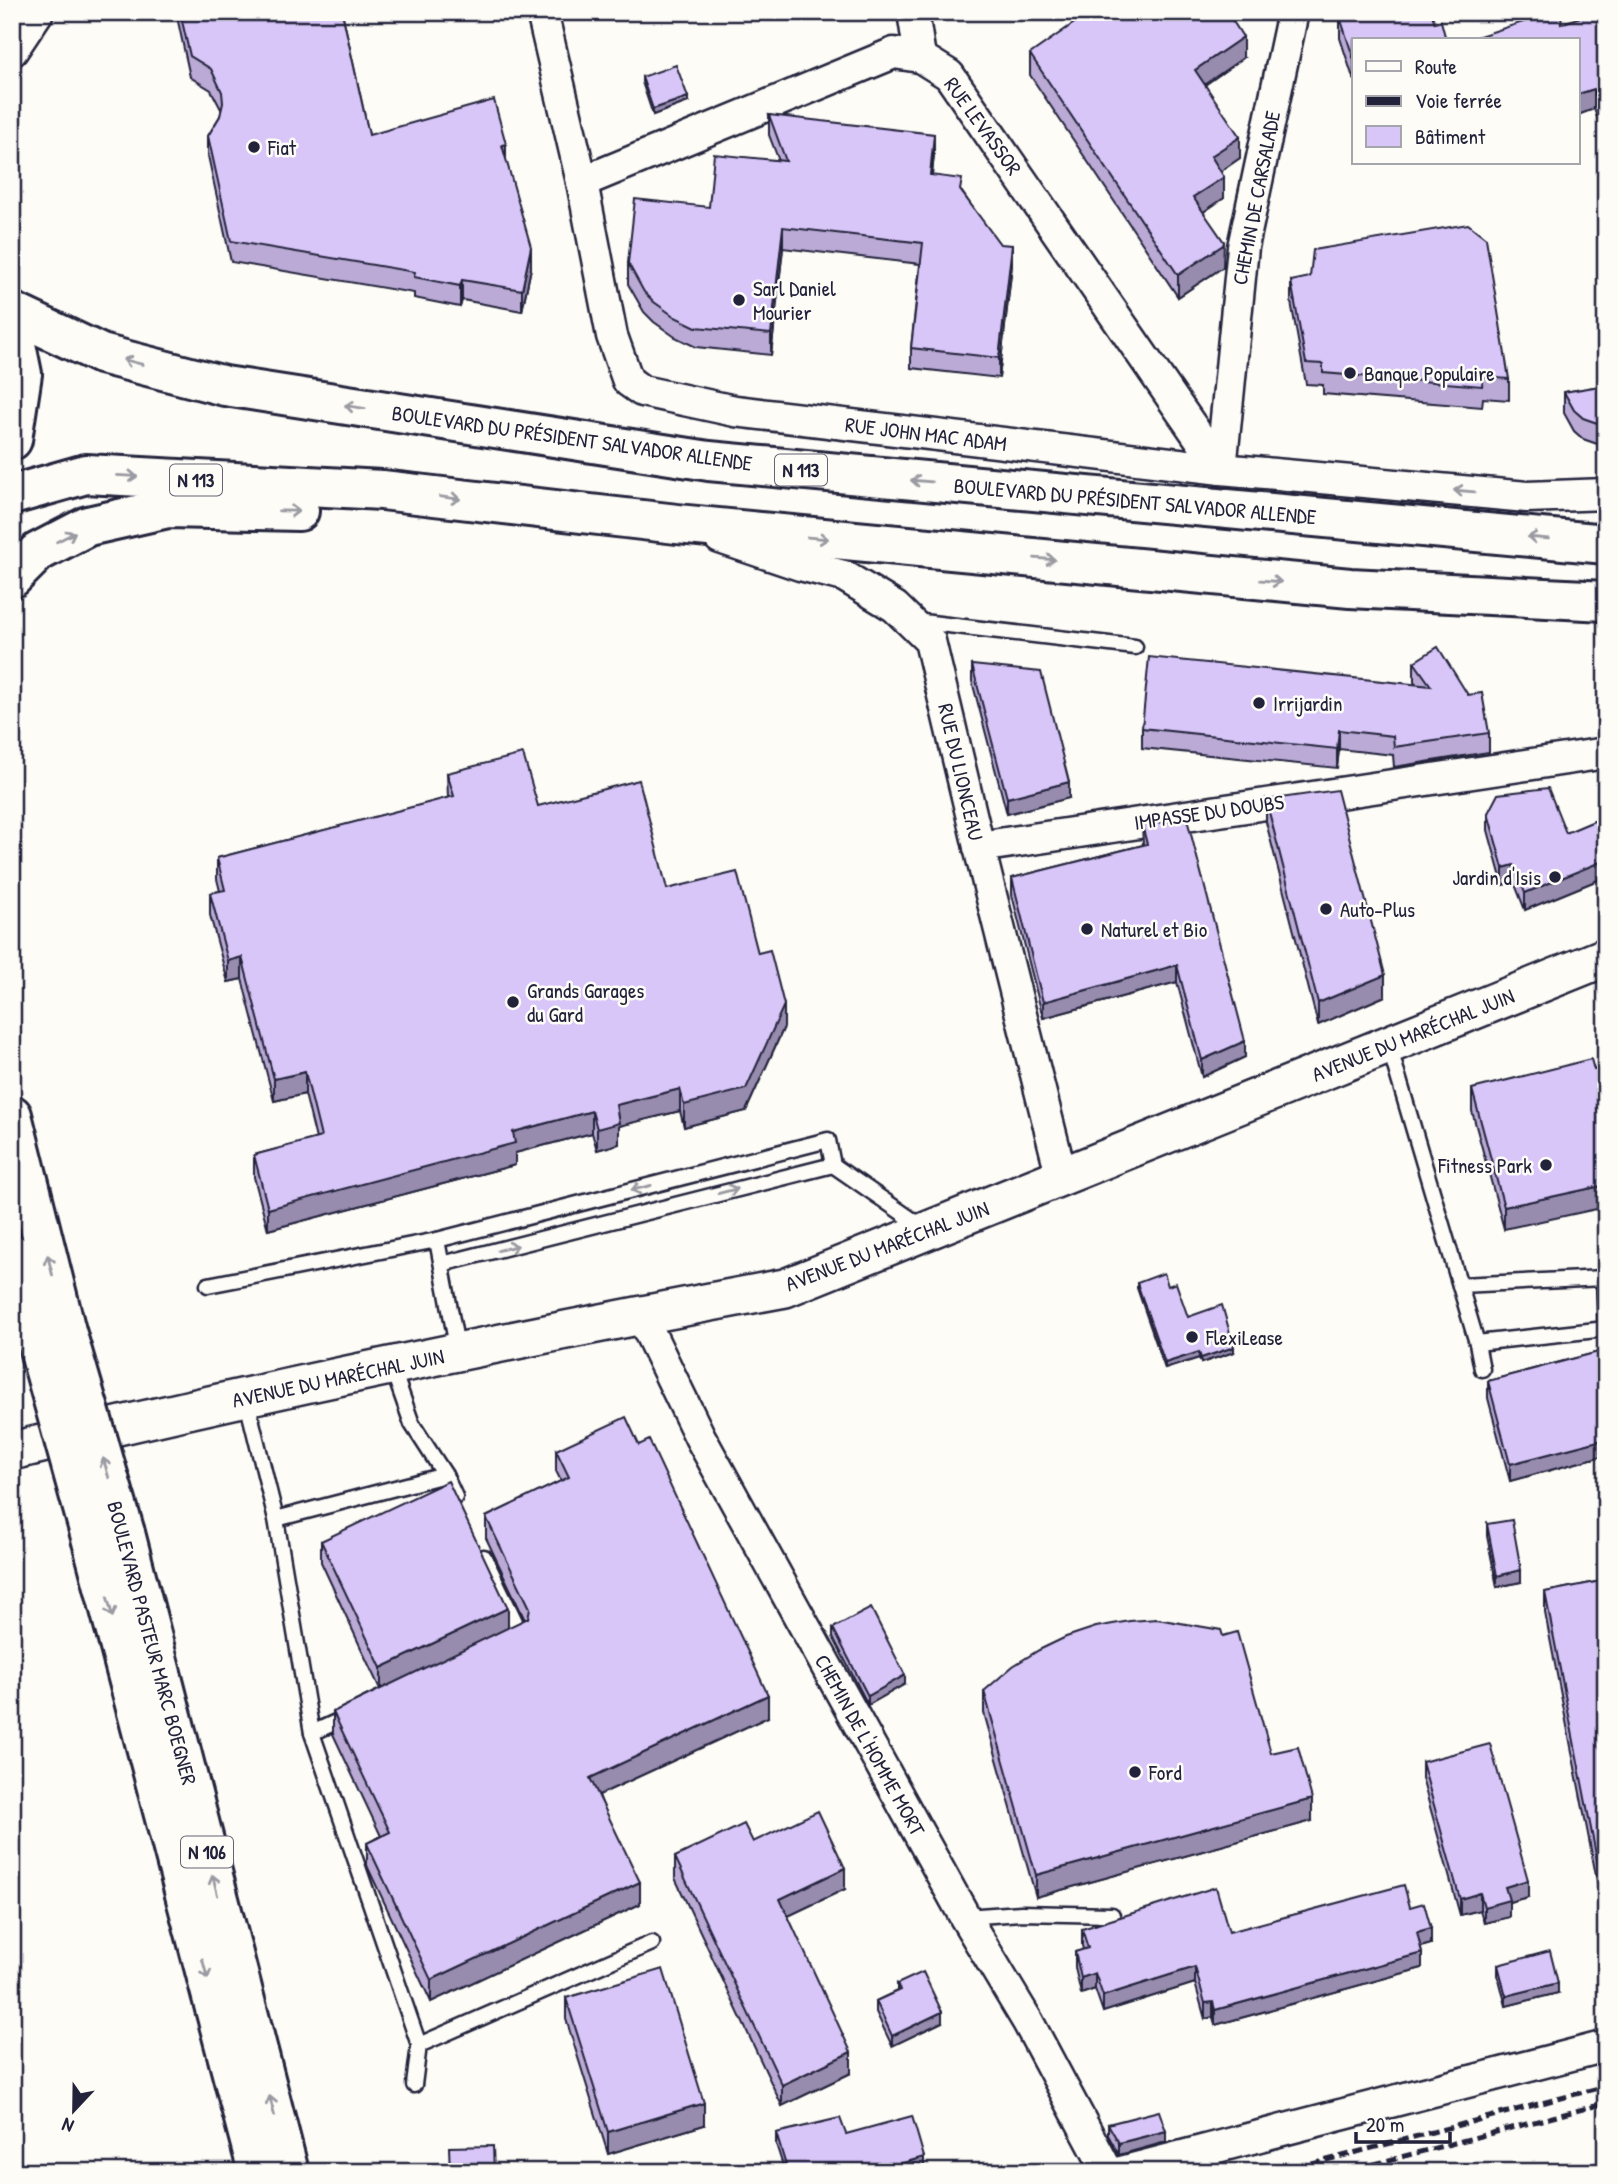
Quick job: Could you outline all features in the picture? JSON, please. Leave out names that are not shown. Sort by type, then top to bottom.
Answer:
[{"type":"main road","name":"BOULEVARD DU PRÉSIDENT SALVADOR ALLENDE","points":[[12,312],[101,354],[225,386],[709,461],[1606,544]]},
{"type":"main road","points":[[12,325],[22,374],[12,440]]},
{"type":"main road","name":"N 113","points":[[12,495],[86,474],[382,490],[677,524],[1350,588],[1606,601]]},
{"type":"main road","points":[[12,578],[38,552],[88,526],[168,508],[304,511],[382,490]]},
{"type":"main road","name":"BOULEVARD PASTEUR MARC BOEGNER","points":[[12,1115],[52,1337],[289,2172]]},
{"type":"main road","name":"BOULEVARD PASTEUR MARC BOEGNER","points":[[12,1254],[52,1337]]},
{"type":"main road","name":"BOULEVARD PASTEUR MARC BOEGNER","points":[[108,1537],[258,2172]]},
{"type":"street","points":[[12,51],[38,12]]},
{"type":"street","name":"RUE JOHN MAC ADAM","points":[[542,12],[582,182],[612,336],[628,381],[642,391],[735,411],[1221,469],[1527,497],[1606,494]]},
{"type":"street","points":[[582,182],[894,53],[920,57],[913,12]]},
{"type":"street","name":"CHEMIN DE CARSALADE","points":[[1221,469],[1242,247],[1293,12]]},
{"type":"street","name":"RUE LEVASSOR","points":[[920,57],[948,75],[1221,469]]},
{"type":"street","name":"RUE DU LIONCEAU","points":[[677,524],[800,565],[844,576],[895,607],[930,641],[1062,1178]]},
{"type":"street","name":"IMPASSE DU DOUBS","points":[[979,847],[1606,753]]},
{"type":"street","name":"AVENUE DU MARÉCHAL JUIN","points":[[12,1451],[157,1416],[640,1315],[785,1288],[1606,957]]},
{"type":"street","name":"CHEMIN DE L'HOMME MORT","points":[[640,1315],[700,1437],[965,1917],[1028,2022],[1108,2172]]},
{"type":"street","points":[[1121,2172],[1606,2046]]},
{"type":"lane","points":[[909,620],[1135,647]]},
{"type":"lane","points":[[1388,1044],[1477,1343],[1482,1369]]},
{"type":"lane","points":[[208,1285],[437,1240],[828,1140],[833,1165],[928,1231]]},
{"type":"lane","points":[[442,1265],[833,1165]]},
{"type":"lane","points":[[437,1240],[459,1353]]},
{"type":"lane","points":[[1460,1285],[1604,1278],[1606,1329],[1477,1343]]},
{"type":"lane","points":[[392,1367],[412,1424],[445,1475],[462,1512]]},
{"type":"lane","points":[[246,1398],[276,1519],[312,1733],[419,2045],[414,2085]]},
{"type":"lane","points":[[276,1519],[445,1475]]},
{"type":"lane","points":[[480,1549],[521,1634],[509,1640]]},
{"type":"lane","points":[[312,1733],[362,1710]]},
{"type":"lane","points":[[965,1917],[1021,1913],[1112,1914]]},
{"type":"lane","points":[[419,2045],[652,1943]]},
{"type":"building","points":[[180,12],[342,12],[369,135],[494,100],[506,144],[502,145],[531,247],[522,290],[462,280],[460,286],[414,277],[415,272],[231,241],[208,136],[220,116],[222,92],[211,69],[190,56]]},
{"type":"building","points":[[1090,12],[1227,12],[1243,37],[1195,70],[1240,137],[1211,156],[1224,177],[1193,197],[1224,242],[1223,245],[1178,275],[1030,54]]},
{"type":"building","points":[[1355,12],[1431,12],[1435,23],[1441,21],[1445,38],[1352,38],[1352,54],[1340,17]]},
{"type":"building","points":[[1554,12],[1562,12],[1561,24],[1594,12],[1606,12],[1606,120],[1594,89],[1580,93],[1580,38],[1473,38]]},
{"type":"building","points":[[676,65],[688,97],[653,109],[642,77]]},
{"type":"building","points":[[769,115],[934,134],[930,175],[962,179],[960,190],[1000,244],[1012,245],[999,358],[911,348],[923,243],[783,227],[771,334],[696,327],[675,317],[644,292],[628,263],[635,199],[709,207],[714,154],[786,161]]},
{"type":"building","points":[[1468,224],[1486,238],[1509,379],[1483,377],[1482,386],[1323,373],[1323,364],[1306,363],[1291,281],[1310,277],[1313,250]]},
{"type":"building","points":[[1606,385],[1606,426],[1583,418],[1574,410],[1564,392]]},
{"type":"building","points":[[1438,647],[1468,695],[1482,693],[1489,733],[1394,747],[1393,736],[1339,730],[1337,749],[1142,728],[1149,657],[1431,686],[1414,662]]},
{"type":"building","points":[[972,665],[1041,672],[1069,782],[1007,798]]},
{"type":"building","name":"Grands Garages du Gard","points":[[523,754],[538,806],[639,780],[667,889],[737,872],[758,953],[770,950],[784,1005],[746,1089],[684,1105],[680,1089],[616,1105],[619,1123],[597,1129],[592,1111],[513,1132],[515,1143],[268,1209],[254,1155],[321,1137],[305,1072],[274,1079],[242,957],[228,961],[210,893],[225,890],[217,858],[454,796],[447,773]]},
{"type":"building","points":[[1548,788],[1566,833],[1606,816],[1606,863],[1605,860],[1525,893],[1514,865],[1503,868],[1488,813],[1498,794]]},
{"type":"building","name":"Auto-Plus","points":[[1337,790],[1385,975],[1318,1003],[1266,800]]},
{"type":"building","points":[[1187,819],[1245,1041],[1202,1060],[1177,965],[1043,1002],[1012,878],[1147,844],[1142,825]]},
{"type":"building","name":"Fitness Park","points":[[1591,1059],[1594,1070],[1598,1069],[1606,1101],[1606,1185],[1504,1207],[1472,1089]]},
{"type":"building","name":"FlexiLease","points":[[1164,1273],[1168,1286],[1176,1283],[1188,1317],[1222,1305],[1234,1347],[1201,1358],[1199,1352],[1165,1363],[1137,1283]]},
{"type":"building","points":[[1606,1350],[1606,1439],[1510,1464],[1488,1381]]},
{"type":"building","points":[[626,1417],[639,1445],[649,1440],[768,1695],[590,1778],[640,1882],[431,1980],[367,1843],[390,1832],[333,1712],[528,1618],[530,1608],[486,1517],[569,1477],[556,1450]]},
{"type":"building","points":[[448,1481],[508,1608],[381,1668],[321,1541]]},
{"type":"building","points":[[1512,1520],[1521,1570],[1497,1576],[1487,1524]]},
{"type":"building","points":[[1606,1580],[1606,1906],[1545,1592]]},
{"type":"building","points":[[871,1608],[905,1675],[868,1696],[833,1628]]},
{"type":"building","name":"Ford","points":[[1157,1619],[1221,1630],[1223,1636],[1237,1632],[1271,1753],[1298,1747],[1312,1799],[1036,1875],[984,1691],[1013,1666],[1066,1637],[1096,1627]]},
{"type":"building","points":[[1490,1744],[1528,1880],[1505,1887],[1509,1900],[1484,1907],[1480,1893],[1460,1899],[1422,1762]]},
{"type":"building","points":[[818,1811],[845,1868],[780,1899],[851,2052],[782,2085],[675,1857],[744,1824],[753,1842]]},
{"type":"building","points":[[1404,1885],[1410,1907],[1424,1903],[1431,1928],[1417,1932],[1422,1953],[1215,2010],[1213,2002],[1205,2003],[1195,1967],[1103,1996],[1095,1973],[1081,1978],[1075,1952],[1088,1948],[1082,1929],[1216,1887],[1229,1932]]},
{"type":"building","points":[[1550,1951],[1558,1983],[1506,1996],[1498,1965]]},
{"type":"building","points":[[663,1969],[704,2103],[608,2132],[566,1998]]},
{"type":"building","points":[[923,1972],[942,2012],[892,2036],[876,2001],[900,1990],[897,1984]]},
{"type":"building","points":[[1159,2111],[1166,2131],[1119,2143],[1108,2124]]},
{"type":"building","points":[[912,2116],[924,2157],[871,2172],[857,2172],[855,2165],[829,2172],[788,2172],[776,2133],[840,2118],[846,2134]]},
{"type":"building","points":[[493,2146],[494,2172],[450,2172],[449,2147]]},
{"type":"building","points":[[732,2168],[733,2172],[707,2172]]},
{"type":"railway","points":[[1282,2172],[1606,2086]]},
{"type":"railway","points":[[1344,2172],[1606,2103]]},
{"type":"place","name":"Fiat","points":[[254,147]]},
{"type":"place","name":"Sarl Daniel Mourier","points":[[739,300]]},
{"type":"place","name":"Banque Populaire","points":[[1350,373]]},
{"type":"place","name":"Irrijardin","points":[[1259,703]]},
{"type":"place","name":"Jardin d'Isis","points":[[1555,877]]},
{"type":"place","name":"Auto-Plus","points":[[1326,909]]},
{"type":"place","name":"Naturel et Bio","points":[[1087,929]]},
{"type":"place","name":"Grands Garages du Gard","points":[[513,1002]]},
{"type":"place","name":"Fitness Park","points":[[1546,1165]]},
{"type":"place","name":"FlexiLease","points":[[1192,1337]]},
{"type":"place","name":"Ford","points":[[1135,1772]]}]
